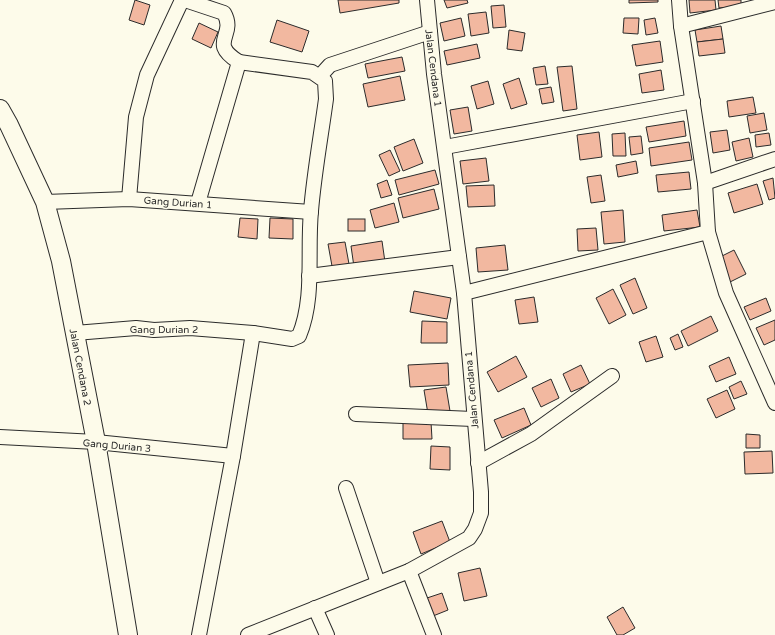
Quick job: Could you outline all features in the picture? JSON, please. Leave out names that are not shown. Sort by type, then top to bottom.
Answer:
[{"type":"street","points":[[129,199],[136,117],[147,75],[182,0]]},
{"type":"street","points":[[186,0],[224,12],[228,20],[224,48],[227,54],[239,62],[312,72],[320,76],[325,81],[326,99],[311,212],[309,276],[459,257]]},
{"type":"street","name":"Jalan Cendana 1","points":[[248,635],[409,571],[469,538],[475,529],[481,513],[481,492],[464,293],[427,0]]},
{"type":"street","points":[[679,0],[681,26],[705,183],[708,232],[726,293],[775,403]]},
{"type":"street","points":[[681,26],[775,2]]},
{"type":"street","points":[[320,76],[330,65],[430,32]]},
{"type":"street","points":[[198,204],[239,62]]},
{"type":"street","points":[[445,147],[693,101]]},
{"type":"street","name":"Jalan Cendana 2","points":[[0,109],[4,126],[45,202],[61,261],[96,442],[128,635]]},
{"type":"street","points":[[705,183],[775,159]]},
{"type":"street","name":"Gang Durian 1","points":[[45,202],[129,199],[311,212]]},
{"type":"street","points":[[464,293],[708,232]]},
{"type":"street","name":"Gang Durian 2","points":[[75,333],[136,328],[154,330],[190,328],[292,339],[299,336],[305,313],[309,276]]},
{"type":"street","points":[[199,635],[234,456],[253,334]]},
{"type":"street","points":[[478,463],[537,429],[612,376]]},
{"type":"street","points":[[356,414],[474,419]]},
{"type":"street","name":"Gang Durian 3","points":[[0,436],[96,442],[234,456]]},
{"type":"street","points":[[346,488],[378,583]]},
{"type":"street","points":[[409,571],[434,635]]},
{"type":"street","points":[[316,608],[327,635]]},
{"type":"building","points":[[135,0],[150,5],[144,25],[129,20]]},
{"type":"building","points":[[338,0],[399,0],[399,3],[340,13]]},
{"type":"building","points":[[444,0],[467,0],[468,3],[447,8]]},
{"type":"building","points":[[629,0],[658,0],[658,2],[629,3]]},
{"type":"building","points":[[689,0],[715,0],[716,10],[690,13]]},
{"type":"building","points":[[718,0],[741,0],[741,6],[719,8]]},
{"type":"building","points":[[504,5],[506,27],[493,28],[491,6]]},
{"type":"building","points":[[486,12],[489,33],[471,36],[468,14]]},
{"type":"building","points":[[461,18],[465,36],[444,41],[440,23]]},
{"type":"building","points":[[624,18],[639,18],[638,34],[623,33]]},
{"type":"building","points":[[655,18],[658,33],[646,35],[644,20]]},
{"type":"building","points":[[277,20],[309,31],[302,52],[270,42]]},
{"type":"building","points":[[199,23],[218,32],[211,48],[192,39]]},
{"type":"building","points":[[721,26],[723,39],[697,42],[695,30]]},
{"type":"building","points":[[509,30],[525,33],[522,51],[507,49]]},
{"type":"building","points":[[723,39],[725,53],[699,56],[697,42]]},
{"type":"building","points":[[660,41],[663,62],[636,66],[632,45]]},
{"type":"building","points":[[477,44],[480,58],[447,65],[444,51]]},
{"type":"building","points":[[402,57],[405,71],[368,78],[365,64]]},
{"type":"building","points":[[545,66],[548,84],[536,85],[533,68]]},
{"type":"building","points":[[572,66],[577,109],[563,111],[557,67]]},
{"type":"building","points":[[661,70],[664,90],[642,93],[639,74]]},
{"type":"building","points":[[400,76],[405,100],[368,107],[363,84]]},
{"type":"building","points":[[519,78],[527,104],[511,109],[503,84]]},
{"type":"building","points":[[488,81],[494,104],[477,109],[471,86]]},
{"type":"building","points":[[551,87],[554,102],[542,104],[539,89]]},
{"type":"building","points":[[753,97],[756,113],[729,117],[727,101]]},
{"type":"building","points":[[468,107],[472,131],[454,134],[450,110]]},
{"type":"building","points":[[764,113],[767,130],[750,133],[747,116]]},
{"type":"building","points":[[684,121],[686,136],[649,142],[646,127]]},
{"type":"building","points":[[727,130],[730,150],[713,153],[710,132]]},
{"type":"building","points":[[599,132],[602,157],[580,160],[577,135]]},
{"type":"building","points":[[625,133],[626,156],[613,156],[612,134]]},
{"type":"building","points":[[769,133],[771,145],[756,147],[755,135]]},
{"type":"building","points":[[641,136],[643,153],[631,155],[629,137]]},
{"type":"building","points":[[749,138],[753,157],[736,161],[732,142]]},
{"type":"building","points":[[414,139],[423,163],[403,171],[394,147]]},
{"type":"building","points":[[689,142],[692,160],[651,166],[649,148]]},
{"type":"building","points":[[390,150],[400,171],[389,176],[379,155]]},
{"type":"building","points":[[486,158],[489,181],[463,184],[460,161]]},
{"type":"building","points":[[636,161],[638,173],[618,177],[616,165]]},
{"type":"building","points":[[435,170],[439,184],[399,195],[395,180]]},
{"type":"building","points":[[689,172],[691,189],[658,192],[656,175]]},
{"type":"building","points":[[601,175],[605,201],[591,203],[587,177]]},
{"type":"building","points":[[773,178],[775,198],[769,200],[763,181]]},
{"type":"building","points":[[387,180],[392,195],[381,198],[377,184]]},
{"type":"building","points":[[757,184],[763,204],[734,213],[728,193]]},
{"type":"building","points":[[494,185],[495,206],[468,207],[466,186]]},
{"type":"building","points":[[434,189],[439,209],[403,218],[398,198]]},
{"type":"building","points":[[394,203],[399,222],[375,228],[370,210]]},
{"type":"building","points":[[623,210],[625,242],[604,244],[601,212]]},
{"type":"building","points":[[697,210],[700,227],[664,231],[662,215]]},
{"type":"building","points":[[240,218],[258,219],[257,239],[238,237]]},
{"type":"building","points":[[270,218],[293,219],[293,239],[269,238]]},
{"type":"building","points":[[348,219],[365,219],[365,231],[348,231]]},
{"type":"building","points":[[596,228],[598,250],[578,251],[577,229]]},
{"type":"building","points":[[382,241],[385,262],[354,267],[351,246]]},
{"type":"building","points":[[345,242],[349,264],[332,266],[328,244]]},
{"type":"building","points":[[505,245],[508,270],[478,272],[476,248]]},
{"type":"building","points":[[734,250],[746,274],[730,282],[718,258]]},
{"type":"building","points":[[635,278],[647,308],[633,314],[620,285]]},
{"type":"building","points":[[613,289],[626,315],[609,324],[596,298]]},
{"type":"building","points":[[414,291],[451,298],[447,319],[410,312]]},
{"type":"building","points":[[534,297],[538,322],[519,324],[515,300]]},
{"type":"building","points":[[766,298],[771,311],[750,320],[744,307]]},
{"type":"building","points":[[711,316],[718,331],[688,346],[681,331]]},
{"type":"building","points":[[775,320],[775,340],[764,345],[756,328]]},
{"type":"building","points":[[422,321],[447,322],[447,343],[421,343]]},
{"type":"building","points":[[678,334],[683,347],[675,350],[670,338]]},
{"type":"building","points":[[656,336],[663,357],[646,362],[639,342]]},
{"type":"building","points":[[516,356],[527,377],[498,392],[487,372]]},
{"type":"building","points":[[729,357],[736,374],[716,382],[709,366]]},
{"type":"building","points":[[448,363],[449,385],[410,387],[408,365]]},
{"type":"building","points":[[581,365],[590,384],[571,392],[563,374]]},
{"type":"building","points":[[551,379],[559,398],[541,407],[532,388]]},
{"type":"building","points":[[741,381],[747,394],[734,399],[729,387]]},
{"type":"building","points":[[446,387],[450,411],[428,414],[424,390]]},
{"type":"building","points":[[727,390],[735,409],[716,418],[707,399]]},
{"type":"building","points":[[524,408],[531,425],[502,438],[494,420]]},
{"type":"building","points":[[431,422],[432,439],[403,439],[403,423]]},
{"type":"building","points":[[746,434],[760,435],[760,448],[746,448]]},
{"type":"building","points":[[431,446],[450,447],[450,470],[430,469]]},
{"type":"building","points":[[772,451],[773,473],[745,474],[744,452]]},
{"type":"building","points":[[442,521],[450,542],[421,554],[413,532]]},
{"type":"building","points":[[480,568],[487,596],[464,601],[458,573]]},
{"type":"building","points":[[442,593],[448,610],[433,616],[427,598]]},
{"type":"building","points":[[623,607],[635,628],[623,635],[617,635],[607,617]]}]
